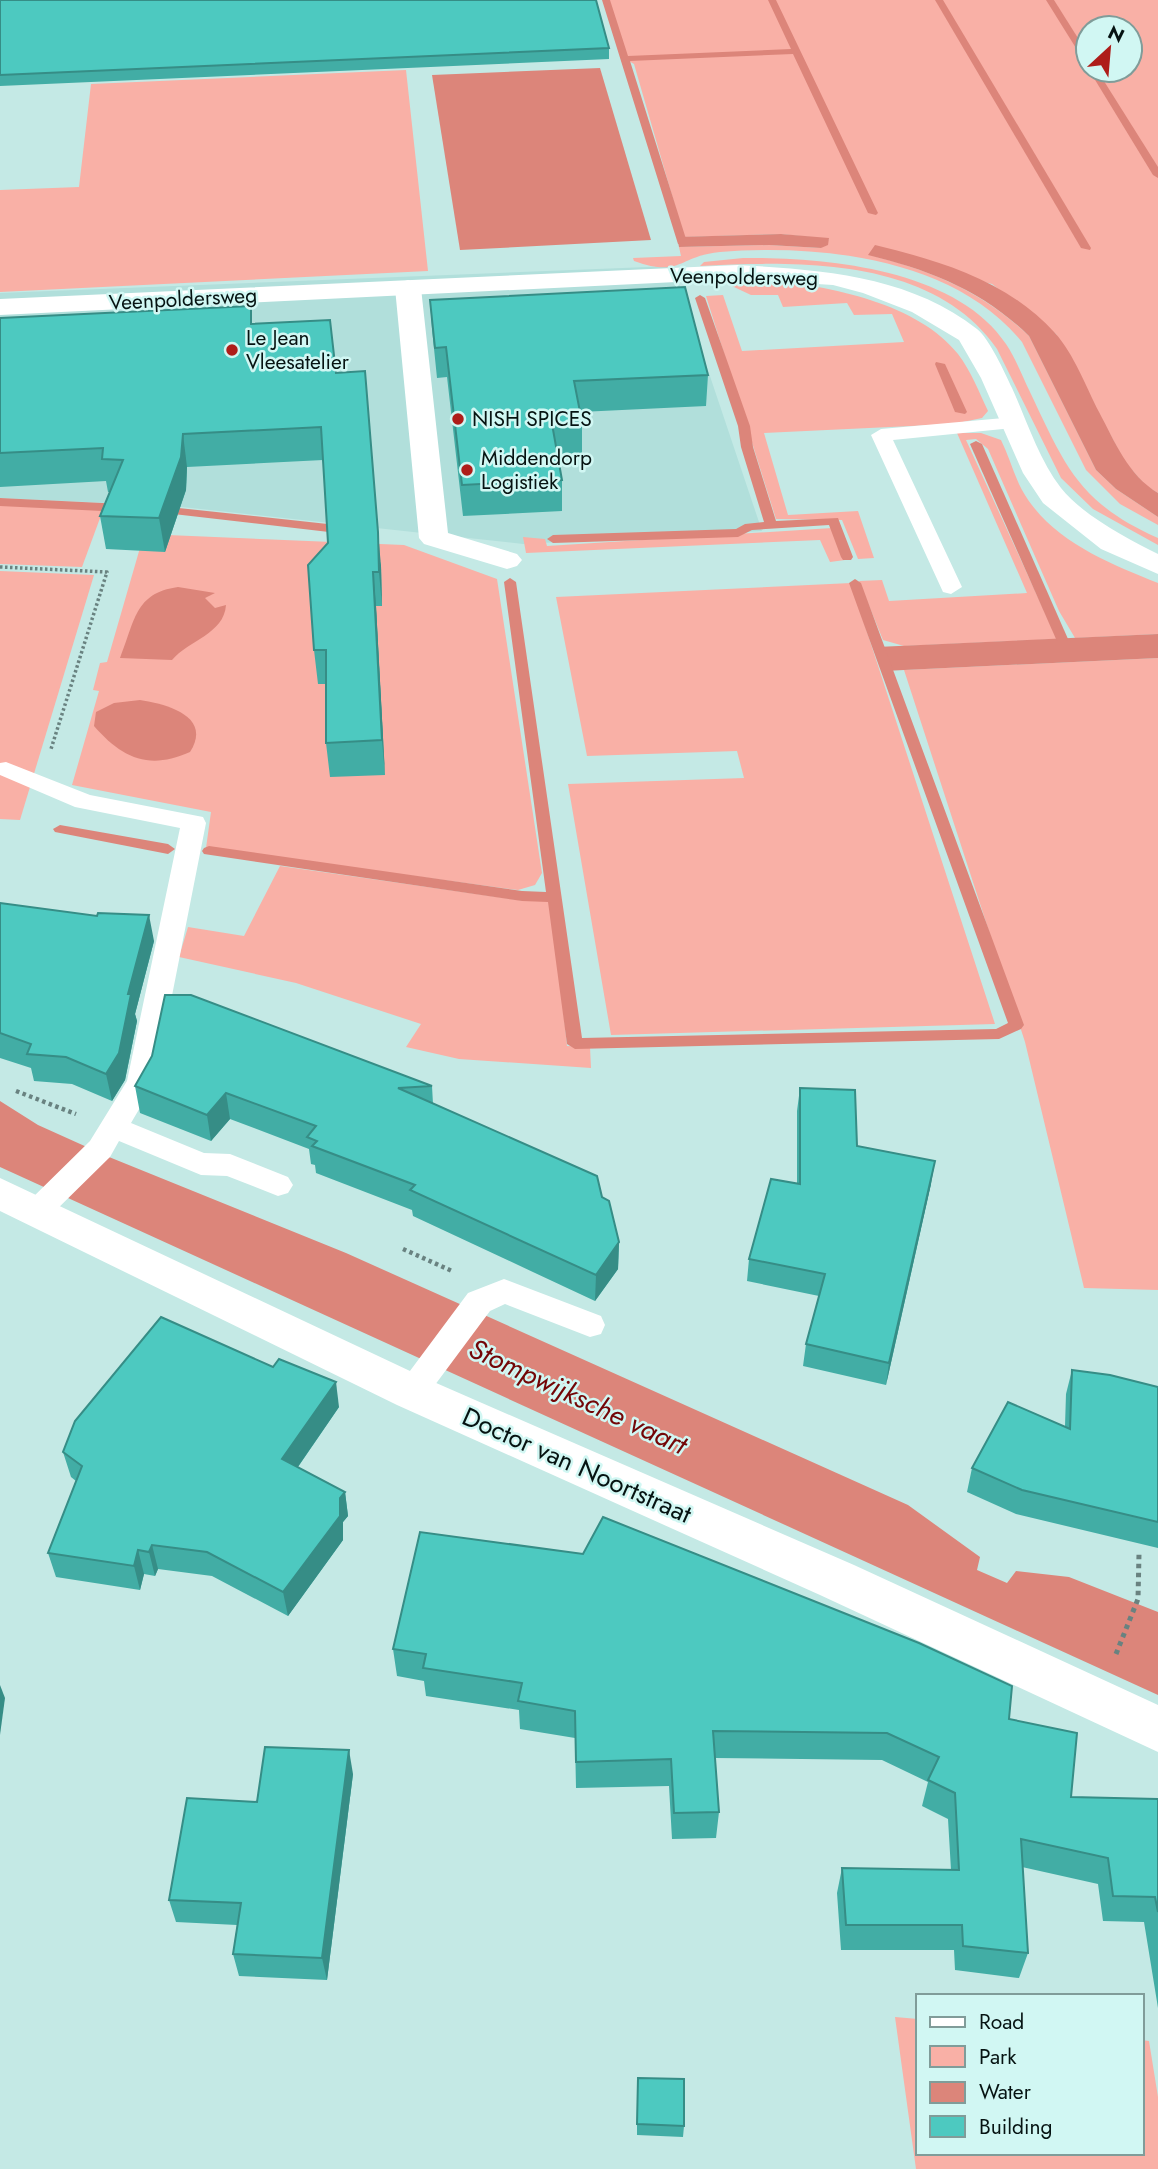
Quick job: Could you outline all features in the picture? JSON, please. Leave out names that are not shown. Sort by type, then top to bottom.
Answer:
[{"type":"street","name":"Veenpoldersweg","points":[[0,307],[738,272],[779,273],[846,281],[871,287],[921,307],[969,335],[994,378],[1037,473],[1053,498],[1111,543],[1158,565]]},
{"type":"street","points":[[408,288],[434,538],[507,560]]},
{"type":"street","name":"Doctor van Noortstraat","points":[[30,1200],[420,1380],[837,1580],[1158,1729]]},
{"type":"lane","points":[[951,587],[881,435],[1014,423]]},
{"type":"lane","points":[[6,769],[84,802],[194,823],[141,1082],[106,1138],[30,1200]]},
{"type":"lane","points":[[106,1138],[201,1164],[230,1164],[278,1185]]},
{"type":"lane","points":[[420,1380],[480,1301],[504,1291],[590,1325]]},
{"type":"path","points":[[0,567],[107,572],[40,784]]},
{"type":"path","points":[[16,1091],[106,1138]]},
{"type":"path","points":[[1111,1666],[1139,1599],[1139,1554]]},
{"type":"shaded area","points":[[673,266],[762,531],[523,544],[173,506],[0,498],[0,293]]},
{"type":"green space","points":[[606,0],[1158,0],[1158,493],[1146,486],[1125,462],[1056,334],[992,284],[869,255],[914,268],[975,295],[1029,336],[1096,470],[1116,489],[1158,517],[1158,525],[1120,504],[1086,470],[1022,342],[994,314],[960,291],[923,274],[883,262],[800,251],[720,252],[706,254],[671,267],[649,266],[634,261],[633,258],[681,256],[679,247],[769,245],[821,248],[829,239],[781,234],[684,237],[634,64],[625,59]]},
{"type":"green space","points":[[406,70],[428,271],[0,292],[0,190],[79,187],[91,84]]},
{"type":"green space","points":[[743,258],[812,260],[886,272],[955,299],[984,319],[1006,344],[1054,441],[1078,480],[1110,511],[1158,538],[1158,545],[1093,509],[1061,478],[997,349],[970,319],[938,297],[901,281],[862,271],[779,264],[700,266],[704,262]]},
{"type":"green space","points":[[719,280],[813,286],[880,303],[937,333],[967,367],[988,411],[982,418],[953,424],[764,433],[788,515],[858,511],[874,558],[858,559],[842,520],[776,519],[706,296],[723,295],[742,351],[904,342],[892,314],[854,315],[847,303],[783,307],[778,295],[751,295]]},
{"type":"green space","points":[[957,433],[981,433],[1001,440],[1022,490],[1048,523],[1100,558],[1158,583],[1158,634],[1075,638],[1059,611],[988,449],[976,439],[966,440],[1057,639],[904,646],[883,640],[859,581],[882,580],[889,601],[1027,593]]},
{"type":"green space","points":[[0,505],[103,510],[82,567],[0,564]]},
{"type":"green space","points":[[832,528],[845,560],[830,562],[820,540],[526,553],[523,537],[545,539],[547,546]]},
{"type":"green space","points":[[144,534],[404,545],[497,579],[542,873],[535,885],[518,890],[206,848],[211,812],[72,785],[99,691],[93,690],[100,663],[107,662]]},
{"type":"green space","points":[[0,571],[94,575],[20,820],[0,819]]},
{"type":"green space","points":[[851,583],[995,1024],[611,1035],[568,784],[744,778],[737,751],[587,756],[556,597]]},
{"type":"green space","points":[[1158,658],[1158,1290],[1084,1288],[1025,1042],[904,670]]},
{"type":"green space","points":[[280,866],[525,901],[552,900],[567,1046],[590,1047],[591,1068],[459,1059],[406,1047],[421,1024],[296,983],[179,957],[188,927],[244,936]]},
{"type":"green space","points":[[895,2017],[916,2019],[916,2155],[1144,2155],[1144,2040],[1149,2041],[1158,2097],[1158,2169],[916,2169]]},
{"type":"water","points":[[600,68],[651,240],[460,250],[432,75]]},
{"type":"water","points":[[781,234],[829,238],[828,245],[821,248],[769,245],[679,247],[677,237]]},
{"type":"water","points":[[875,245],[949,266],[995,287],[1036,315],[1055,333],[1079,371],[1123,457],[1138,477],[1158,493],[1158,517],[1116,489],[1096,470],[1029,336],[993,306],[954,284],[934,275],[868,255]]},
{"type":"water","points":[[178,587],[215,593],[205,598],[215,608],[226,605],[219,623],[172,660],[120,658],[133,621],[144,603],[163,590]]},
{"type":"water","points":[[1158,634],[1158,658],[885,671],[877,647]]},
{"type":"water","points":[[140,700],[173,709],[191,721],[196,729],[196,740],[190,752],[161,760],[136,758],[114,746],[94,726],[96,712],[114,703]]},
{"type":"water","name":"Stompwijksche vaart","points":[[0,1101],[38,1125],[109,1157],[346,1253],[908,1505],[980,1557],[977,1570],[1007,1583],[1016,1571],[1069,1577],[1158,1612],[1158,1695],[0,1167]]},
{"type":"building","points":[[0,0],[596,0],[609,48],[0,75]]},
{"type":"building","points":[[685,287],[708,375],[574,381],[582,422],[552,424],[562,480],[462,485],[446,347],[435,348],[430,300]]},
{"type":"building","points":[[251,306],[251,324],[330,320],[336,373],[365,371],[378,532],[379,572],[373,572],[382,740],[326,743],[326,650],[314,650],[308,565],[328,543],[321,427],[183,434],[181,457],[159,518],[100,516],[123,460],[102,459],[103,448],[0,453],[0,318]]},
{"type":"building","points":[[0,903],[97,916],[98,913],[149,915],[128,994],[131,994],[119,1053],[106,1074],[66,1057],[27,1054],[31,1044],[0,1033]]},
{"type":"building","points":[[165,995],[191,995],[432,1086],[398,1088],[597,1176],[602,1197],[609,1201],[619,1242],[596,1275],[410,1190],[415,1185],[312,1146],[317,1141],[307,1137],[316,1126],[226,1093],[207,1115],[135,1086],[152,1056]]},
{"type":"building","points":[[800,1088],[855,1090],[857,1146],[935,1161],[889,1363],[806,1344],[825,1274],[749,1259],[771,1179],[800,1184]]},
{"type":"building","points":[[161,1317],[273,1367],[279,1359],[336,1382],[282,1459],[345,1492],[340,1498],[340,1516],[283,1592],[207,1552],[152,1545],[149,1552],[138,1550],[134,1566],[48,1553],[82,1466],[63,1452],[75,1421]]},
{"type":"building","points":[[1072,1370],[1110,1375],[1158,1387],[1158,1522],[1022,1490],[972,1468],[1008,1402],[1070,1429]]},
{"type":"building","points":[[603,1517],[919,1643],[1012,1686],[1009,1719],[1077,1733],[1071,1797],[1158,1799],[1158,1912],[1155,1897],[1113,1896],[1108,1858],[1021,1839],[1028,1953],[963,1946],[962,1925],[846,1925],[842,1868],[959,1870],[955,1793],[928,1780],[939,1757],[887,1733],[713,1731],[719,1812],[674,1813],[671,1759],[576,1762],[575,1711],[518,1701],[522,1683],[423,1668],[426,1654],[393,1649],[420,1532],[583,1554]]},
{"type":"building","points":[[265,1747],[349,1750],[322,1958],[233,1954],[241,1903],[169,1900],[187,1798],[257,1802]]},
{"type":"building","points":[[638,2078],[684,2079],[684,2126],[637,2124]]},
{"type":"waterway","points":[[606,0],[682,242],[696,241]]},
{"type":"waterway","points":[[772,0],[873,213]]},
{"type":"waterway","points":[[939,0],[1086,248]]},
{"type":"waterway","points":[[1050,0],[1074,39]]},
{"type":"waterway","points":[[625,59],[796,51]]},
{"type":"waterway","points":[[1102,84],[1158,175]]},
{"type":"waterway","points":[[700,298],[744,426],[747,447],[771,525]]},
{"type":"waterway","points":[[940,364],[961,412]]},
{"type":"waterway","points":[[976,444],[1062,639]]},
{"type":"waterway","points":[[0,502],[123,508]]},
{"type":"waterway","points":[[160,510],[346,530]]},
{"type":"waterway","points":[[771,525],[834,521],[847,557]]},
{"type":"waterway","points":[[553,539],[738,533],[749,527],[771,525]]},
{"type":"waterway","points":[[510,582],[575,1044],[999,1034],[1016,1025],[855,583]]},
{"type":"waterway","points":[[60,829],[168,849]]},
{"type":"waterway","points":[[209,851],[522,896],[554,897]]},
{"type":"place","name":"Le Jean Vleesatelier","points":[[232,350]]},
{"type":"place","name":"NISH SPICES","points":[[458,419]]},
{"type":"place","name":"Middendorp Logistiek","points":[[467,470]]}]
